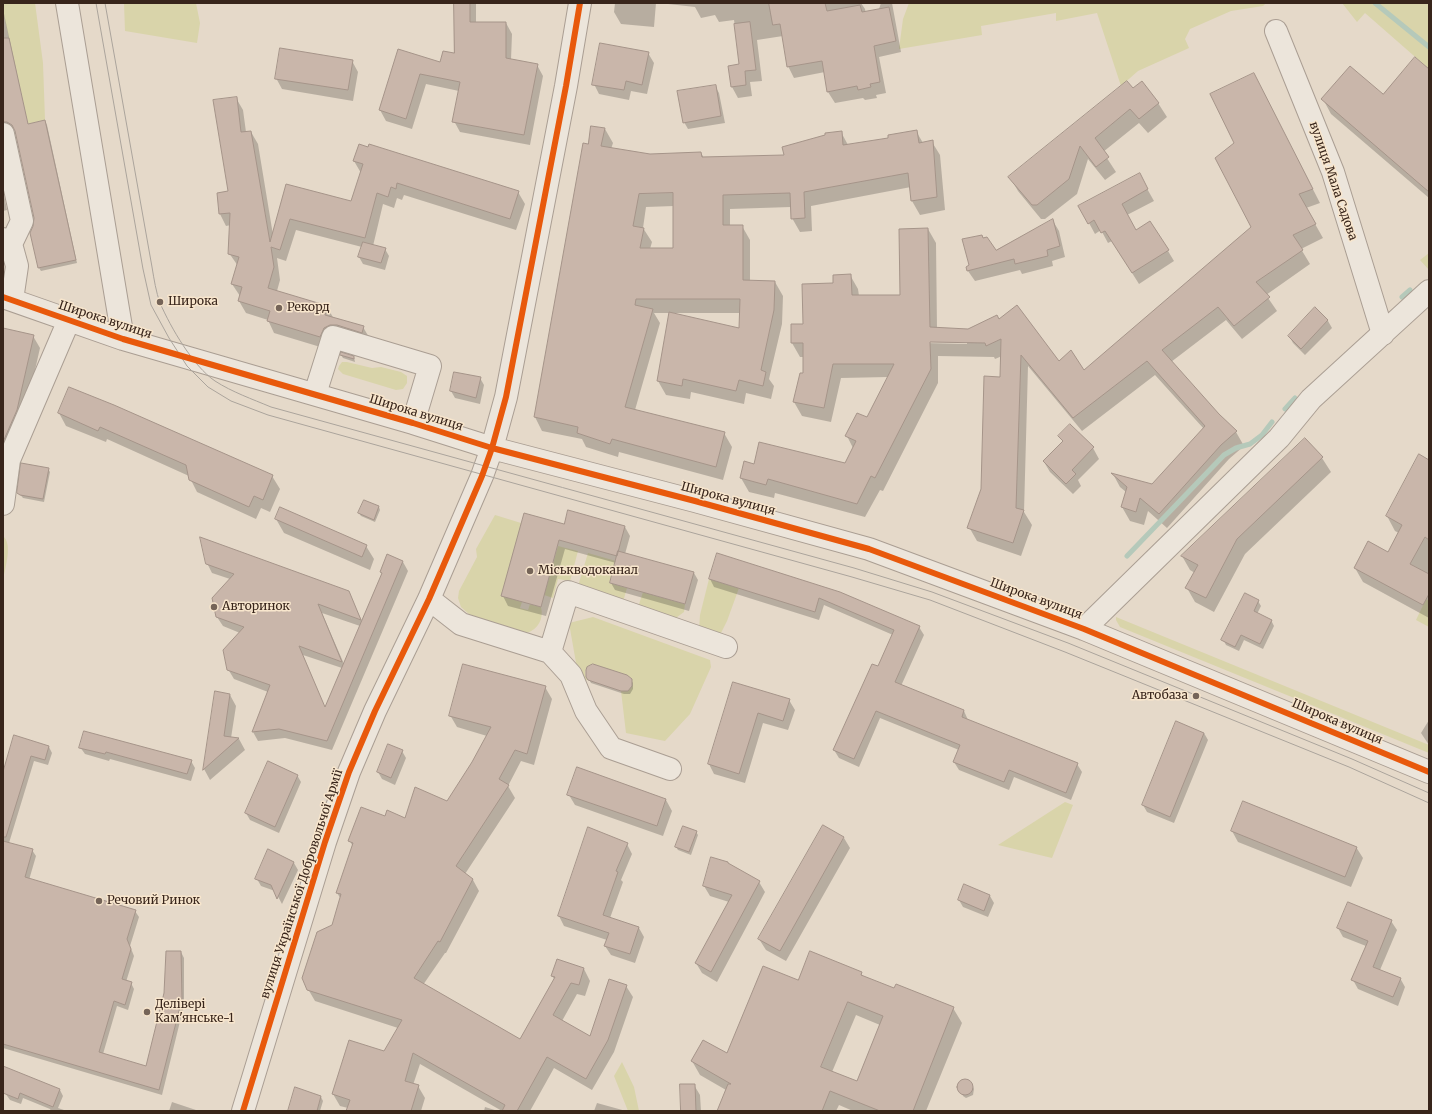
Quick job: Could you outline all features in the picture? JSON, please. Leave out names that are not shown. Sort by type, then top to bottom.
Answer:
[{"type":"street","points":[[67,3],[123,339]]},
{"type":"street","name":"вулиця Української Добровольчої Армії","points":[[243,1111],[325,842],[349,772],[375,711],[429,599],[484,471],[492,448],[506,397],[566,86],[580,3]]},
{"type":"street","name":"вулиця Мала Садова","points":[[1276,31],[1333,172],[1383,334]]},
{"type":"street","points":[[3,134],[22,222],[7,242],[17,266],[8,299]]},
{"type":"street","points":[[1084,629],[1279,438],[1311,399],[1429,291]]},
{"type":"street","name":"Широка вулиця","points":[[8,299],[123,339],[414,423],[492,448],[695,501],[869,549],[1084,629],[1429,772]]},
{"type":"street","points":[[3,504],[9,460],[69,320]]},
{"type":"street","points":[[315,394],[333,337],[430,366],[414,423]]},
{"type":"street","points":[[550,652],[568,592],[726,648]]},
{"type":"street","points":[[429,599],[461,624],[550,652],[571,675],[586,711],[611,748],[670,769]]},
{"type":"shaded area","points":[[3,3],[35,3],[43,63],[45,120],[28,124],[3,11]]},
{"type":"shaded area","points":[[124,3],[196,3],[200,23],[197,43],[125,31]]},
{"type":"shaded area","points":[[909,3],[1266,3],[1263,6],[1231,11],[1190,29],[1185,39],[1189,48],[1138,71],[1121,86],[1097,13],[1056,21],[1056,13],[981,26],[982,35],[899,49],[903,19]]},
{"type":"shaded area","points":[[1342,3],[1429,3],[1429,69],[1365,13],[1357,22]]},
{"type":"shaded area","points":[[1429,253],[1429,270],[1420,260]]},
{"type":"shaded area","points":[[342,362],[372,368],[381,367],[401,372],[407,376],[407,383],[403,389],[396,390],[343,374],[338,369]]},
{"type":"shaded area","points":[[495,515],[521,523],[522,602],[520,608],[528,610],[530,604],[541,607],[542,611],[541,619],[537,626],[527,633],[470,615],[461,607],[458,598],[459,591],[477,557],[476,549]]},
{"type":"shaded area","points":[[3,536],[8,545],[8,550],[3,580]]},
{"type":"shaded area","points":[[558,546],[578,551],[570,581],[558,579],[553,598],[544,595]]},
{"type":"shaded area","points":[[588,553],[616,561],[610,583],[627,588],[623,602],[578,586]]},
{"type":"shaded area","points":[[709,579],[739,588],[727,621],[719,637],[699,629],[700,615]]},
{"type":"shaded area","points":[[643,592],[685,604],[684,612],[673,620],[638,607]]},
{"type":"shaded area","points":[[1426,599],[1429,601],[1429,627],[1416,620]]},
{"type":"shaded area","points":[[593,617],[710,660],[711,667],[690,714],[665,741],[626,733],[621,691],[628,691],[632,686],[632,679],[630,677],[593,664],[588,667],[585,673],[588,680],[582,681],[578,674],[569,623]]},
{"type":"shaded area","points":[[1116,617],[1429,745],[1429,753],[1120,627]]},
{"type":"shaded area","points":[[1065,802],[1073,805],[1052,858],[998,845]]},
{"type":"shaded area","points":[[622,1062],[634,1087],[639,1111],[628,1111],[614,1076]]},
{"type":"building","points":[[454,3],[470,3],[470,22],[506,22],[506,58],[538,64],[524,135],[452,122],[460,82],[420,74],[406,119],[379,110],[398,49],[440,62],[443,51],[454,53]]},
{"type":"building","points":[[769,3],[825,3],[827,11],[860,5],[862,12],[889,7],[896,41],[874,46],[880,82],[870,84],[871,87],[858,90],[857,86],[827,92],[822,61],[787,67],[780,24],[773,25]]},
{"type":"building","points":[[750,22],[756,70],[745,71],[746,85],[731,87],[728,66],[739,64],[734,24]]},
{"type":"building","points":[[3,38],[9,38],[28,124],[45,120],[76,260],[38,268],[30,233],[34,218],[15,131],[12,125],[7,122],[3,122]]},
{"type":"building","points":[[600,43],[649,52],[642,85],[626,81],[624,90],[592,85]]},
{"type":"building","points":[[280,48],[353,60],[348,90],[275,79]]},
{"type":"building","points":[[1415,57],[1429,69],[1429,192],[1321,99],[1350,66],[1383,94]]},
{"type":"building","points":[[1254,73],[1313,189],[1299,194],[1316,224],[1293,235],[1303,250],[1256,282],[1270,297],[1234,326],[1218,307],[1162,350],[1219,414],[1237,431],[1221,445],[1159,514],[1140,498],[1136,512],[1121,507],[1127,487],[1111,473],[1152,484],[1205,426],[1147,361],[1073,418],[1021,355],[1016,508],[1024,510],[1013,543],[967,528],[981,489],[984,376],[1000,377],[1001,339],[986,346],[985,343],[930,342],[931,369],[875,478],[871,476],[857,504],[768,479],[766,485],[740,478],[744,461],[754,464],[759,442],[845,463],[856,441],[845,436],[857,413],[867,417],[894,364],[833,364],[824,408],[793,402],[800,373],[803,373],[803,343],[791,343],[791,324],[803,324],[802,284],[833,283],[833,275],[851,274],[852,295],[900,295],[899,229],[928,228],[930,327],[968,329],[997,315],[999,319],[1017,305],[1059,361],[1071,350],[1084,370],[1251,227],[1215,158],[1234,143],[1210,94]]},
{"type":"building","points":[[1127,81],[1133,88],[1142,81],[1159,103],[1139,119],[1130,109],[1095,138],[1109,157],[1096,167],[1080,146],[1069,179],[1037,205],[1032,205],[1008,177]]},
{"type":"building","points":[[716,85],[721,116],[683,123],[677,91]]},
{"type":"building","points":[[237,97],[241,132],[251,131],[270,242],[286,184],[351,201],[363,164],[353,161],[359,144],[368,147],[369,144],[519,191],[510,219],[397,183],[396,189],[391,187],[388,197],[377,193],[365,238],[290,219],[280,250],[271,247],[274,267],[268,288],[328,306],[325,315],[364,326],[362,333],[337,325],[330,325],[324,328],[320,337],[267,321],[270,311],[238,301],[242,287],[231,284],[239,257],[228,254],[230,213],[219,214],[217,193],[228,191],[213,100]]},
{"type":"building","points":[[591,126],[605,128],[601,146],[650,154],[701,152],[702,157],[784,155],[782,147],[825,135],[825,133],[842,131],[843,145],[888,138],[888,135],[917,130],[919,143],[933,140],[937,197],[911,201],[908,173],[804,192],[805,218],[791,219],[790,193],[723,195],[723,225],[743,225],[743,280],[775,281],[774,310],[761,370],[766,372],[763,386],[739,380],[736,391],[683,379],[682,386],[657,381],[669,312],[739,328],[740,299],[636,299],[635,305],[653,309],[625,407],[725,432],[716,467],[612,439],[610,444],[577,433],[578,427],[534,417],[583,143],[588,144]],"holes":[[[673,193],[673,248],[640,248],[644,228],[633,226],[639,194]]]},
{"type":"building","points":[[1140,173],[1148,189],[1122,204],[1136,230],[1150,221],[1169,250],[1132,273],[1105,231],[1101,233],[1094,220],[1088,224],[1078,206]]},
{"type":"building","points":[[1053,219],[1060,246],[1047,250],[1048,256],[1015,264],[1014,259],[967,271],[966,267],[969,265],[962,239],[982,235],[983,238],[987,237],[996,250]]},
{"type":"building","points":[[363,242],[386,248],[381,263],[358,257]]},
{"type":"building","points":[[1315,307],[1328,320],[1301,349],[1288,336]]},
{"type":"building","points":[[3,328],[34,335],[17,410],[3,442]]},
{"type":"building","points":[[341,352],[354,356],[354,359],[340,355]]},
{"type":"building","points":[[454,372],[481,377],[476,398],[450,391]]},
{"type":"building","points":[[69,387],[114,405],[273,475],[263,500],[254,496],[249,507],[189,480],[186,465],[100,427],[98,431],[58,413]]},
{"type":"building","points":[[1070,424],[1094,447],[1072,470],[1076,474],[1066,484],[1043,461],[1063,441],[1058,436]]},
{"type":"building","points":[[1305,438],[1323,457],[1237,539],[1206,598],[1185,588],[1198,565],[1181,556]]},
{"type":"building","points":[[1419,454],[1429,460],[1429,540],[1425,537],[1410,564],[1429,574],[1429,594],[1423,605],[1354,568],[1368,541],[1388,552],[1402,525],[1386,516]]},
{"type":"building","points":[[21,463],[49,468],[43,499],[20,495],[17,493]]},
{"type":"building","points":[[364,500],[379,506],[374,520],[358,513]]},
{"type":"building","points":[[280,507],[367,545],[362,557],[275,519]]},
{"type":"building","name":"Міськводоканал","points":[[568,510],[625,526],[617,556],[559,540],[541,607],[501,596],[524,513],[564,524]]},
{"type":"building","points":[[200,537],[349,591],[361,620],[318,604],[342,662],[299,646],[325,707],[382,573],[380,572],[387,554],[403,561],[327,741],[279,729],[252,732],[270,685],[227,670],[223,650],[244,627],[216,617],[212,598],[234,574],[206,564]]},
{"type":"building","points":[[618,551],[694,572],[685,604],[610,583]]},
{"type":"building","points":[[717,553],[840,592],[920,626],[895,682],[964,710],[962,717],[1078,763],[1066,793],[1009,770],[1004,782],[953,762],[960,745],[876,711],[854,759],[833,750],[872,664],[878,666],[894,630],[819,598],[815,612],[709,579]]},
{"type":"building","points":[[1245,593],[1259,600],[1254,611],[1272,620],[1260,644],[1241,635],[1235,647],[1221,640]]},
{"type":"building","points":[[463,664],[546,686],[527,754],[515,750],[499,779],[509,785],[456,866],[473,879],[440,942],[438,941],[414,978],[520,1039],[555,977],[551,976],[557,959],[584,968],[579,985],[571,983],[553,1015],[590,1036],[609,979],[627,985],[608,1040],[586,1079],[547,1057],[517,1111],[502,1111],[505,1105],[413,1053],[405,1081],[419,1085],[411,1111],[346,1111],[350,1100],[332,1094],[349,1040],[384,1051],[402,1020],[307,990],[302,978],[317,932],[332,925],[341,894],[336,893],[353,843],[348,841],[361,807],[385,816],[387,810],[405,818],[415,787],[447,801],[472,762],[491,727],[449,716]]},
{"type":"building","points":[[593,664],[627,675],[632,679],[632,686],[628,691],[621,691],[588,680],[586,677],[586,670],[587,667]]},
{"type":"building","points":[[733,682],[790,699],[783,721],[758,713],[739,774],[708,764]]},
{"type":"building","points":[[215,691],[230,694],[224,736],[239,738],[203,770]]},
{"type":"building","points":[[1176,721],[1204,733],[1170,817],[1142,805]]},
{"type":"building","points":[[84,731],[192,760],[187,774],[106,752],[105,754],[79,748]]},
{"type":"building","points":[[14,735],[49,746],[45,760],[31,756],[6,837],[3,837],[3,772]]},
{"type":"building","points":[[388,744],[403,750],[391,778],[377,772]]},
{"type":"building","points":[[268,761],[298,775],[275,827],[245,813]]},
{"type":"building","points":[[577,767],[666,799],[657,826],[567,795]]},
{"type":"building","points":[[1243,801],[1357,847],[1345,877],[1231,831]]},
{"type":"building","points":[[823,825],[844,837],[780,951],[758,939]]},
{"type":"building","points":[[683,826],[697,831],[689,852],[675,847]]},
{"type":"building","points":[[588,827],[628,843],[616,871],[618,872],[603,915],[639,927],[630,954],[604,946],[609,933],[558,916]]},
{"type":"building","points":[[3,841],[33,849],[25,877],[136,910],[127,939],[131,949],[122,979],[132,982],[125,1005],[114,1001],[99,1052],[146,1066],[164,993],[166,951],[181,951],[182,999],[159,1090],[3,1044]]},
{"type":"building","points":[[268,849],[294,862],[277,899],[271,885],[255,879]]},
{"type":"building","points":[[711,857],[728,862],[760,881],[711,972],[695,963],[732,895],[703,886]]},
{"type":"building","points":[[964,884],[990,895],[984,911],[958,900]]},
{"type":"building","points":[[1348,902],[1392,920],[1373,967],[1401,978],[1393,997],[1351,980],[1368,941],[1337,928]]},
{"type":"building","points":[[810,951],[862,972],[861,975],[894,988],[896,984],[954,1007],[913,1111],[880,1111],[830,1091],[822,1111],[717,1111],[728,1084],[731,1084],[691,1061],[703,1040],[727,1053],[763,966],[798,980]],"holes":[[[848,1002],[883,1016],[857,1081],[821,1067]]]},
{"type":"building","points":[[3,1066],[60,1089],[53,1107],[20,1093],[18,1099],[3,1093]]},
{"type":"building","points":[[965,1079],[972,1084],[973,1087],[968,1094],[965,1095],[958,1090],[957,1087],[962,1080]]},
{"type":"building","points":[[680,1084],[695,1084],[696,1111],[681,1111]]},
{"type":"building","points":[[295,1087],[321,1096],[317,1111],[288,1111]]},
{"type":"waterway","points":[[1375,3],[1429,47]]},
{"type":"waterway","points":[[1402,297],[1410,290]]},
{"type":"waterway","points":[[1285,409],[1295,398]]},
{"type":"waterway","points":[[1127,556],[1224,455],[1236,448],[1250,444],[1262,435],[1272,422]]},
{"type":"tram line","points":[[96,3],[143,269],[151,305],[169,338],[187,366],[208,387],[231,401],[268,415],[930,600],[1065,652],[1349,767],[1429,803]]},
{"type":"tram line","points":[[105,3],[154,281],[160,303],[183,346],[199,366],[215,381],[242,395],[271,407],[854,568],[932,592],[1068,643],[1352,759],[1429,793]]},
{"type":"cycle path","points":[[243,1111],[325,842],[349,772],[375,711],[429,599],[482,476],[492,448],[506,397],[566,86],[580,3]]},
{"type":"cycle path","points":[[3,297],[123,339],[413,423],[492,448],[695,501],[869,549],[1084,629],[1429,772]]},
{"type":"place","name":"Широка","points":[[160,302]]},
{"type":"place","name":"Рекорд","points":[[279,308]]},
{"type":"place","name":"Міськводоканал","points":[[530,571]]},
{"type":"place","name":"Авторинок","points":[[214,607]]},
{"type":"place","name":"Автобаза","points":[[1196,696]]},
{"type":"place","name":"Речовий Ринок","points":[[99,901]]},
{"type":"place","name":"Делівері Кам'янське-1","points":[[147,1012]]}]
